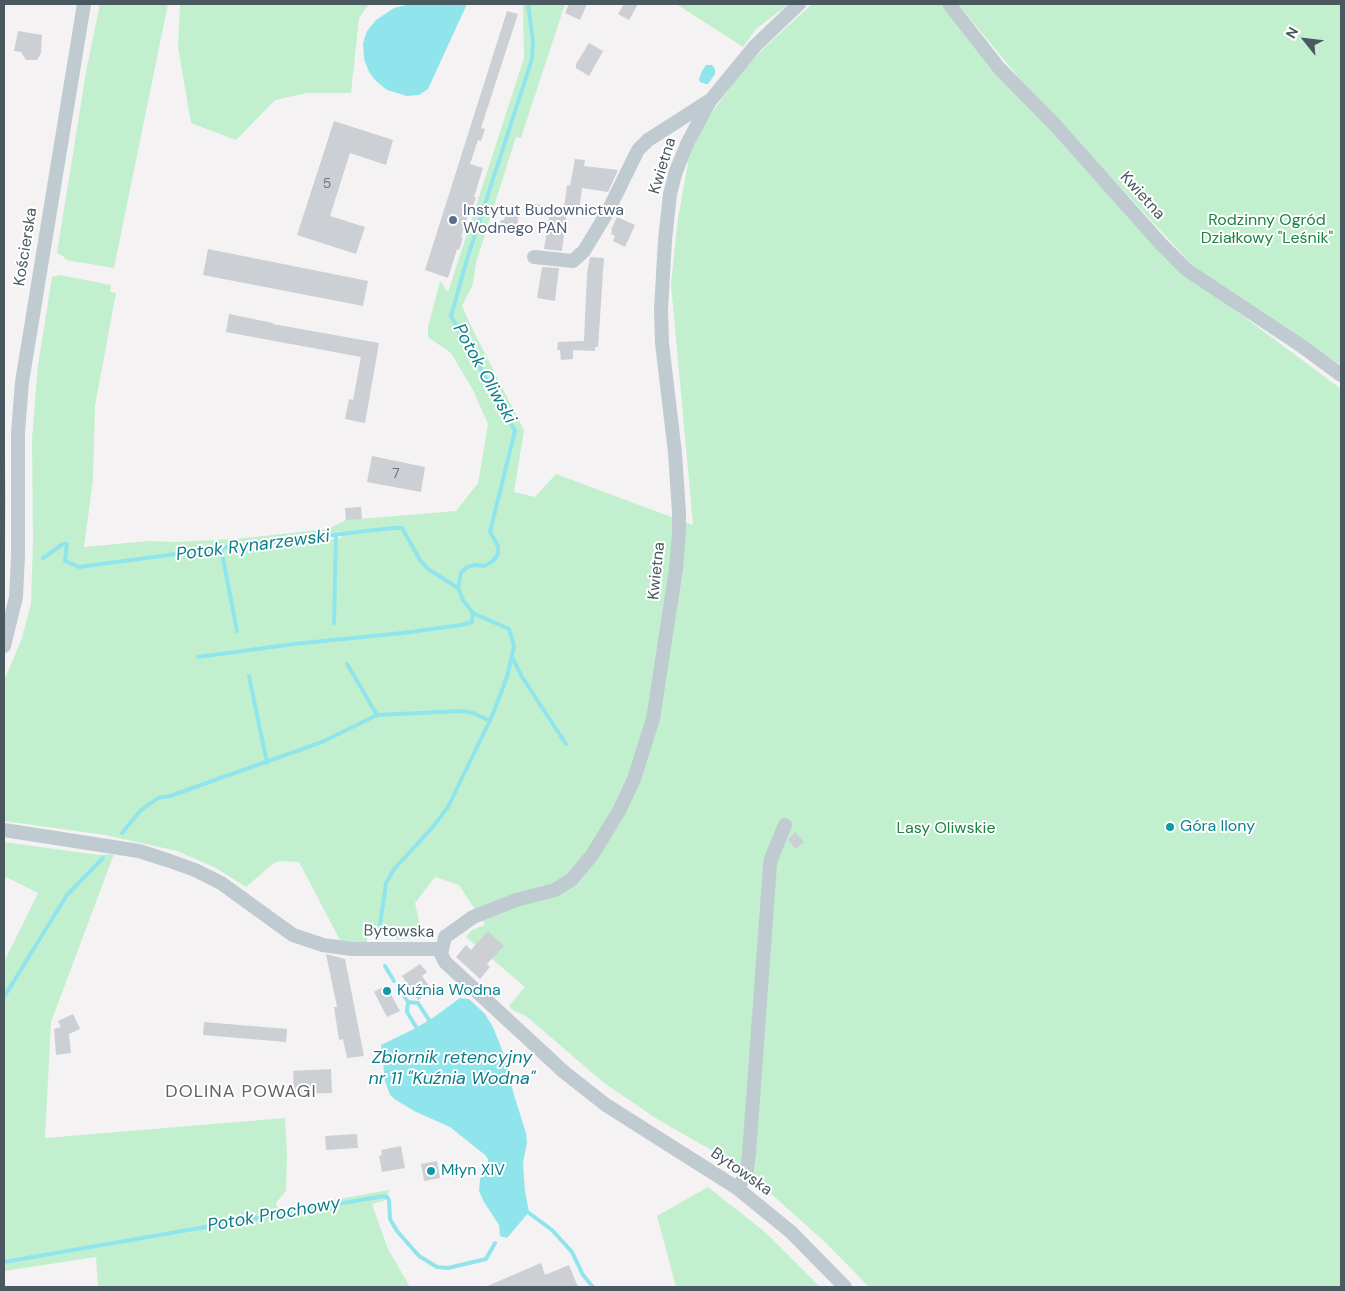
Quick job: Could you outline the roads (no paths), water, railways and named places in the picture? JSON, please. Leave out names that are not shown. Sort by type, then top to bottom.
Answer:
[{"type":"street","name":"Kościerska","points":[[4,646],[16,597],[18,433],[22,382],[84,4]]},
{"type":"street","name":"Kwietna","points":[[442,949],[445,937],[473,917],[516,900],[555,890],[572,879],[592,855],[619,811],[634,779],[653,719],[676,569],[679,512],[675,453],[662,343],[661,310],[670,194],[676,171],[688,142],[710,101],[755,46],[799,4]]},
{"type":"street","name":"Kwietna","points":[[948,4],[999,68],[1055,125],[1179,262],[1206,283],[1303,347],[1341,375]]},
{"type":"street","name":"Kwietna","points":[[534,257],[573,260],[584,250],[608,211],[638,150],[648,140],[710,101]]},
{"type":"street","points":[[737,1188],[746,1176],[749,1154],[770,865],[785,825]]},
{"type":"street","name":"Bytowska","points":[[4,830],[139,851],[170,860],[221,883],[293,935],[323,945],[352,949],[442,949],[445,962],[564,1072],[606,1105],[737,1188],[791,1232],[845,1287]]},
{"type":"water","points":[[410,4],[467,4],[428,89],[419,95],[407,96],[387,90],[376,81],[369,72],[364,59],[363,43],[367,31],[376,20],[394,8]]},
{"type":"water","points":[[706,65],[712,65],[715,69],[715,74],[708,84],[700,82],[699,79]]},
{"type":"water","name":"Zbiornik retencyjny nr 11 \"Kuźnia Wodna\"","points":[[460,998],[469,999],[485,1014],[493,1027],[503,1052],[526,1133],[527,1142],[523,1163],[529,1212],[507,1238],[500,1236],[499,1225],[479,1191],[480,1179],[488,1165],[488,1159],[485,1155],[450,1127],[416,1112],[396,1100],[390,1095],[385,1081],[381,1045],[416,1028]]},
{"type":"waterway","name":"Potok Oliwski","points":[[379,932],[386,883],[395,868],[432,828],[448,807],[492,716],[507,677],[514,646],[509,629],[473,613],[463,600],[458,588],[461,573],[467,567],[484,566],[493,561],[498,554],[498,546],[490,532],[515,431],[451,316],[468,256],[532,59],[533,41],[528,4]]},
{"type":"waterway","name":"Potok Rynarzewski","points":[[43,558],[63,544],[67,544],[65,561],[79,567],[221,548],[402,528],[420,560],[428,569],[458,588]]},
{"type":"waterway","points":[[334,623],[336,534]]},
{"type":"waterway","points":[[221,548],[237,631]]},
{"type":"waterway","points":[[198,657],[461,625],[472,622],[473,613]]},
{"type":"waterway","points":[[512,657],[522,677],[566,744]]},
{"type":"waterway","points":[[347,664],[377,715]]},
{"type":"waterway","points":[[249,676],[267,763]]},
{"type":"waterway","points":[[122,833],[140,811],[158,798],[170,796],[322,742],[377,715],[461,711],[473,713],[490,721]]},
{"type":"waterway","points":[[4,997],[67,895],[103,858]]},
{"type":"waterway","name":"Potok Oliwski","points":[[385,966],[394,981]]},
{"type":"waterway","name":"Potok Oliwski","points":[[400,990],[408,1002],[407,1012],[418,1030]]},
{"type":"waterway","name":"Potok Oliwski","points":[[408,1002],[418,1003],[429,1020],[430,1025]]},
{"type":"waterway","name":"Potok Prochowy","points":[[4,1262],[384,1196],[389,1200],[390,1219],[397,1231],[419,1256],[437,1267],[448,1268],[486,1259],[495,1243]]},
{"type":"waterway","name":"Potok Oliwski","points":[[525,1210],[552,1230],[572,1252],[583,1275],[593,1287]]},
{"type":"place","name":"Instytut Budownictwa Wodnego PAN","points":[[453,220]]},
{"type":"place","name":"Góra Ilony","points":[[1170,827]]},
{"type":"place","name":"Kuźnia Wodna","points":[[387,991]]},
{"type":"place","name":"Młyn XIV","points":[[431,1171]]},
{"type":"district","name":"DOLINA POWAGI","points":[[241,1092]]},
{"type":"park label","name":"Rodzinny Ogród Działkowy \"Leśnik\"","points":[[1267,230]]},
{"type":"park label","name":"Lasy Oliwskie","points":[[946,829]]}]
